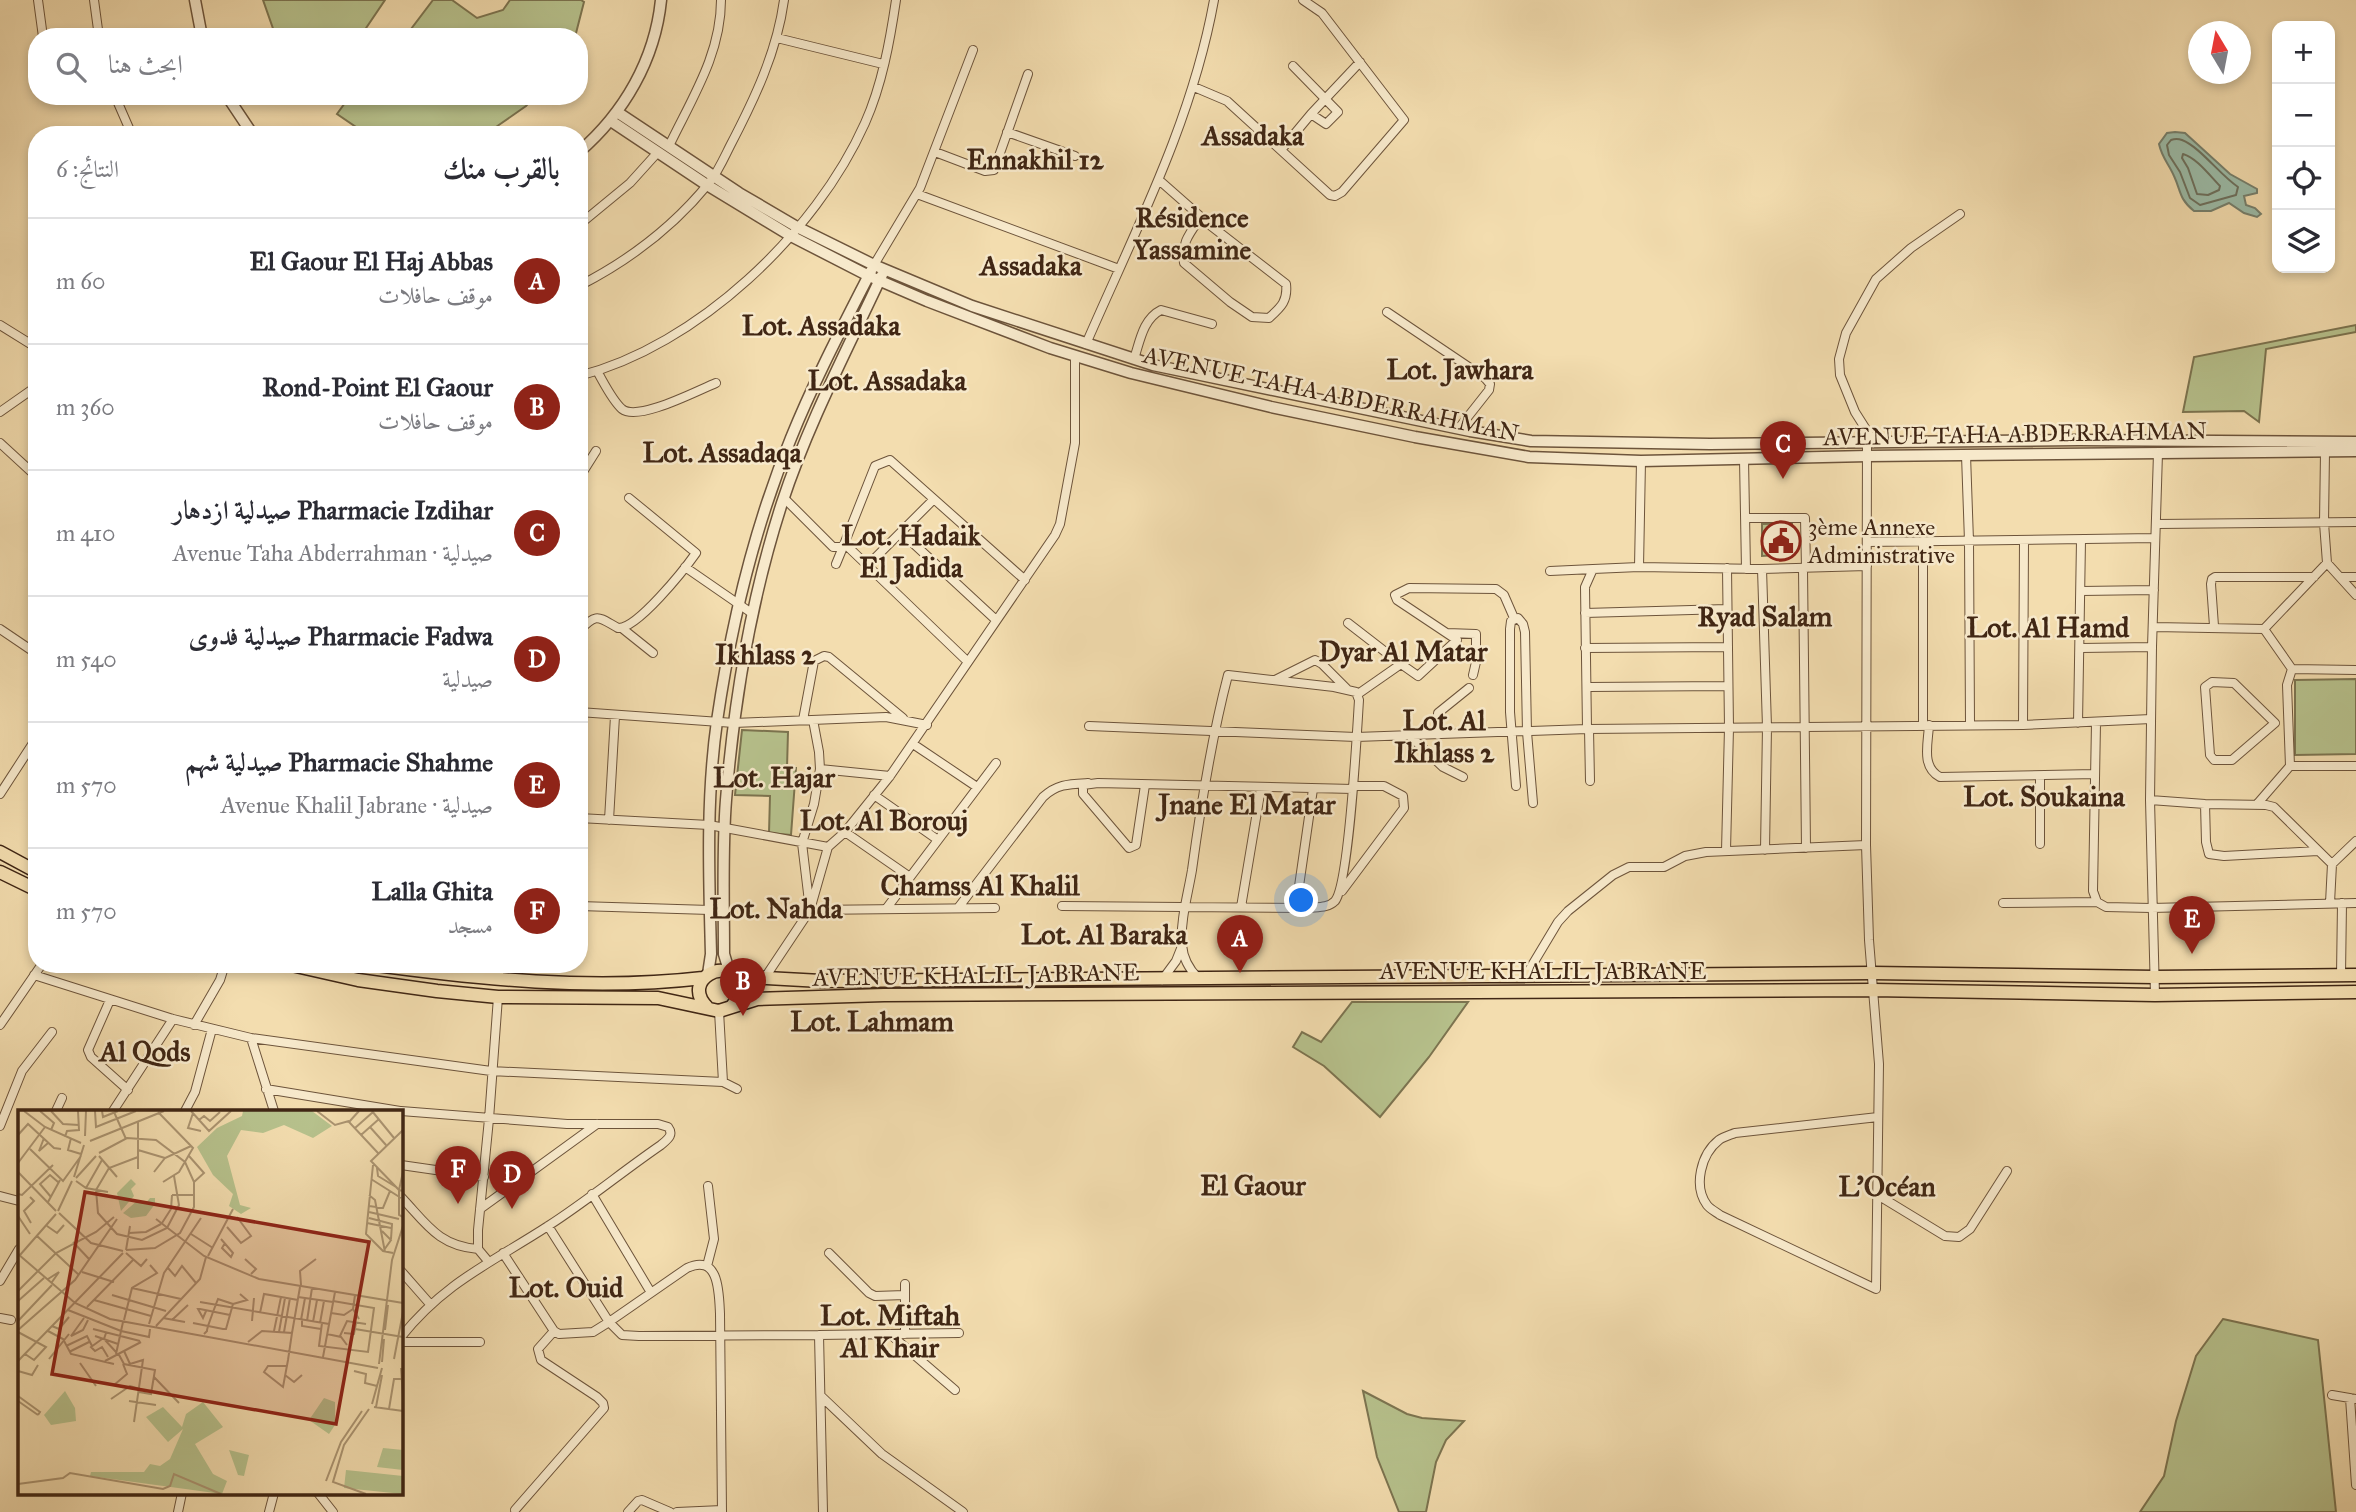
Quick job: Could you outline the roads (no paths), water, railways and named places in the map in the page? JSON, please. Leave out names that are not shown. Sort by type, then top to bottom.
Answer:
[{"type":"main road","points":[[0,852],[28,867]]},
{"type":"main road","points":[[0,872],[28,886]]},
{"type":"main road","points":[[442,973],[499,980],[659,983],[706,976],[721,970],[731,975],[739,988],[736,1001],[719,1008],[700,996],[699,990],[706,976]]},
{"type":"main road","name":"AVENUE KHALIL JABRANE","points":[[331,973],[389,985],[498,997],[658,998],[719,1008],[757,999],[847,996],[1873,990],[2155,995],[2356,992]]},
{"type":"main road","name":"AVENUE KHALIL JABRANE","points":[[731,975],[821,981],[1872,974],[2155,977],[2356,975]]},
{"type":"main road","points":[[1509,992],[1519,977]]},
{"type":"street","points":[[38,0],[42,28]]},
{"type":"street","points":[[94,0],[98,28]]},
{"type":"street","points":[[195,0],[200,28]]},
{"type":"street","points":[[588,143],[614,116],[646,61],[657,27],[661,0]]},
{"type":"street","points":[[669,146],[714,52],[721,21],[721,0]]},
{"type":"street","points":[[588,281],[626,259],[671,222],[710,181],[751,106],[777,38],[784,0]]},
{"type":"street","points":[[588,374],[643,351],[691,324],[733,295],[794,231],[843,167],[865,123],[876,94],[896,0]]},
{"type":"street","points":[[1086,344],[1159,180],[1194,87],[1214,0]]},
{"type":"street","points":[[1194,87],[1227,101],[1330,195],[1335,196],[1342,192],[1404,120],[1322,13],[1303,0]]},
{"type":"street","points":[[777,38],[883,64]]},
{"type":"street","points":[[706,976],[711,954],[709,825],[717,722],[756,541],[790,440],[811,391],[917,194],[973,50]]},
{"type":"street","points":[[1281,150],[1360,62]]},
{"type":"street","points":[[1293,66],[1338,112],[1326,124],[1311,114]]},
{"type":"street","points":[[935,152],[989,171],[996,165],[1028,75]]},
{"type":"street","points":[[119,105],[128,126]]},
{"type":"street","points":[[233,105],[247,126]]},
{"type":"street","name":"AVENUE TAHA ABDERRAHMAN","points":[[614,116],[669,146],[710,181]]},
{"type":"street","name":"AVENUE TAHA ABDERRAHMAN","points":[[614,116],[658,152],[794,231],[876,273],[1050,348],[1166,382],[1259,405],[1484,450],[1529,457],[1641,461],[2356,451]]},
{"type":"street","points":[[1007,132],[1075,156]]},
{"type":"street","points":[[588,218],[630,183],[658,152]]},
{"type":"street","points":[[1159,180],[1286,284],[1284,305],[1269,318],[1252,317],[1184,263],[1182,251],[1186,236],[1201,217]]},
{"type":"street","points":[[917,194],[1119,268]]},
{"type":"street","points":[[1878,1117],[1735,1133],[1719,1140],[1709,1152],[1699,1181],[1701,1194],[1708,1207],[1720,1215],[1876,1289],[1879,1064],[1866,845],[1868,456],[1871,442],[1846,393],[1840,375],[1839,359],[1846,333],[1876,279],[1911,248],[1959,215]]},
{"type":"street","points":[[731,975],[724,954],[726,829],[734,723],[753,614],[784,498],[876,273]]},
{"type":"street","name":"AVENUE TAHA ABDERRAHMAN","points":[[876,273],[1134,359],[1283,393],[1531,441],[1710,444],[2080,440],[2356,442]]},
{"type":"street","points":[[1134,359],[1147,321],[1161,310],[1212,324]]},
{"type":"street","points":[[1387,312],[1490,384],[1489,390],[1459,428]]},
{"type":"street","points":[[0,325],[28,342]]},
{"type":"street","points":[[1050,348],[1056,334]]},
{"type":"street","points":[[764,979],[810,909],[828,847],[845,832],[890,776],[1050,545],[1060,524],[1075,443],[1075,356]]},
{"type":"street","points":[[597,372],[621,408],[631,413],[646,411],[716,383]]},
{"type":"street","points":[[0,412],[28,392]]},
{"type":"street","points":[[0,443],[28,469]]},
{"type":"street","points":[[588,464],[596,451]]},
{"type":"street","points":[[2325,452],[2324,523],[2328,563],[2356,595]]},
{"type":"street","points":[[2155,995],[2150,800],[2158,453]]},
{"type":"street","points":[[1966,455],[1970,725]]},
{"type":"street","points":[[1744,459],[1746,569]]},
{"type":"street","points":[[836,564],[875,466],[890,460],[1025,580]]},
{"type":"street","points":[[1639,567],[1641,461]]},
{"type":"street","points":[[623,629],[640,618],[696,553],[629,498]]},
{"type":"street","points":[[784,498],[833,547],[844,546],[867,566],[968,662]]},
{"type":"street","points":[[867,566],[934,499]]},
{"type":"street","points":[[1745,518],[1805,518],[1805,848]]},
{"type":"street","points":[[2157,524],[2356,522]]},
{"type":"street","points":[[901,532],[996,620]]},
{"type":"street","points":[[1868,542],[2155,538]]},
{"type":"street","points":[[2024,540],[2024,725]]},
{"type":"street","points":[[2078,723],[2081,540]]},
{"type":"street","points":[[1923,541],[1927,763],[1932,773],[1940,777],[2095,774]]},
{"type":"street","points":[[2154,628],[2214,626],[2264,629],[2328,563]]},
{"type":"street","points":[[1550,571],[1639,567],[1762,569],[1867,566]]},
{"type":"street","points":[[685,567],[753,614]]},
{"type":"street","points":[[1726,851],[1729,728],[1727,568]]},
{"type":"street","points":[[1590,781],[1585,587],[1593,569]]},
{"type":"street","points":[[1762,569],[1767,727],[1765,849]]},
{"type":"street","points":[[2341,577],[2356,576]]},
{"type":"street","points":[[2214,626],[2211,584],[2215,577],[2314,577]]},
{"type":"street","points":[[1348,624],[1418,676],[1457,640],[1399,602],[1395,595],[1409,588],[1496,589],[1504,595],[1514,618],[1510,629],[1511,732],[1516,786]]},
{"type":"street","points":[[2081,591],[2154,590]]},
{"type":"street","points":[[1585,613],[1727,609]]},
{"type":"street","points":[[588,623],[600,617],[623,629],[653,653]]},
{"type":"street","points":[[1514,618],[1521,620],[1525,632],[1527,732],[1533,803]]},
{"type":"street","points":[[0,629],[28,648]]},
{"type":"street","points":[[2264,629],[2292,670]]},
{"type":"street","points":[[1446,632],[1476,634],[1473,675]]},
{"type":"street","points":[[1586,649],[1728,647]]},
{"type":"street","points":[[2081,648],[2152,648]]},
{"type":"street","points":[[803,720],[814,661],[824,656],[830,657],[904,719]]},
{"type":"street","points":[[1274,680],[1315,660],[1347,689]]},
{"type":"street","points":[[1358,694],[1401,664]]},
{"type":"street","points":[[2292,670],[2356,670]]},
{"type":"street","points":[[2258,803],[2290,766],[2287,685],[2292,670]]},
{"type":"street","points":[[1162,979],[1176,961],[1182,946],[1203,786],[1228,675],[1347,689],[1358,694]]},
{"type":"street","points":[[2275,723],[2234,683],[2212,682],[2205,687],[2210,755],[2214,760],[2236,758],[2275,723],[2287,720]]},
{"type":"street","points":[[1588,687],[1728,686]]},
{"type":"street","points":[[1438,735],[1438,713],[1469,688]]},
{"type":"street","points":[[1338,896],[1353,787],[1358,694]]},
{"type":"street","points":[[588,713],[734,723],[886,717],[927,725]]},
{"type":"street","points":[[609,820],[615,716]]},
{"type":"street","points":[[1089,726],[1356,737],[1588,729],[2024,725],[2151,719]]},
{"type":"street","points":[[810,909],[802,844],[814,804],[820,769],[813,720]]},
{"type":"street","points":[[2096,723],[2093,891],[2097,902]]},
{"type":"street","points":[[1410,736],[1443,767],[1463,777]]},
{"type":"street","points":[[913,744],[978,787]]},
{"type":"street","points":[[0,794],[28,751]]},
{"type":"street","points":[[886,909],[996,763]]},
{"type":"street","points":[[2290,766],[2356,766]]},
{"type":"street","points":[[820,769],[890,776]]},
{"type":"street","points":[[2040,776],[2040,844]]},
{"type":"street","points":[[1090,783],[1082,787],[1083,794],[1122,842],[1131,848],[1136,845],[1140,827],[1145,785]]},
{"type":"street","points":[[958,908],[1043,797],[1053,788],[1064,784],[1313,789],[1384,786],[1403,796],[1405,802],[1404,808],[1338,896],[1327,906],[1062,906]]},
{"type":"street","points":[[1241,907],[1261,788]]},
{"type":"street","points":[[1296,907],[1313,789]]},
{"type":"street","points":[[874,795],[938,840]]},
{"type":"street","points":[[2150,800],[2205,804],[2258,803],[2274,807],[2332,864]]},
{"type":"street","points":[[2205,804],[2206,842],[2210,854],[2224,856],[2318,851]]},
{"type":"street","points":[[588,819],[709,825],[828,847]]},
{"type":"street","points":[[845,832],[910,877]]},
{"type":"street","points":[[2330,903],[2332,864],[2356,841]]},
{"type":"street","points":[[1519,977],[1563,917],[1613,875],[1629,867],[1664,867],[1694,853],[1866,845]]},
{"type":"street","points":[[2345,854],[2356,854]]},
{"type":"street","points":[[2003,902],[2097,902],[2106,906],[2151,908],[2356,903]]},
{"type":"street","points":[[2342,903],[2342,975]]},
{"type":"street","points":[[588,906],[710,910]]},
{"type":"street","points":[[810,909],[995,908]]},
{"type":"street","points":[[1182,946],[1188,964],[1200,979]]},
{"type":"street","points":[[194,1025],[222,973]]},
{"type":"street","points":[[499,973],[499,980]]},
{"type":"street","points":[[0,1025],[34,975],[173,1019],[251,1038],[491,1071],[723,1082],[737,1089]]},
{"type":"street","points":[[488,1261],[478,1249],[498,997]]},
{"type":"street","points":[[110,1000],[88,1050],[91,1057],[128,1090]]},
{"type":"street","points":[[719,1008],[723,1082]]},
{"type":"street","points":[[114,1110],[173,1019]]},
{"type":"street","points":[[186,1110],[195,1093],[212,1029]]},
{"type":"street","points":[[0,1126],[22,1071],[52,1032]]},
{"type":"street","points":[[251,1038],[274,1110]]},
{"type":"street","points":[[266,1089],[369,1109]]},
{"type":"street","points":[[56,1110],[62,1098]]},
{"type":"street","points":[[402,1111],[489,1119],[658,1124],[668,1127],[671,1133],[661,1145],[548,1226],[488,1261],[430,1304],[402,1339]]},
{"type":"street","points":[[480,1209],[597,1124]]},
{"type":"street","points":[[402,1165],[484,1177]]},
{"type":"street","points":[[1876,1194],[1945,1236],[1959,1237],[1970,1229],[2007,1171]]},
{"type":"street","points":[[707,1266],[714,1239],[708,1186]]},
{"type":"street","points":[[592,1194],[650,1291]]},
{"type":"street","points":[[0,1196],[18,1200]]},
{"type":"street","points":[[402,1198],[431,1231],[441,1238],[464,1248],[478,1249]]},
{"type":"street","points":[[548,1226],[609,1322],[622,1335],[959,1333]]},
{"type":"street","points":[[0,1282],[18,1251]]},
{"type":"street","points":[[829,1253],[869,1293],[875,1296],[905,1295]]},
{"type":"street","points":[[503,1254],[554,1331],[564,1335],[593,1332],[650,1291],[694,1265],[707,1266],[713,1272],[718,1289],[720,1335],[722,1511],[677,1512]]},
{"type":"street","points":[[402,1272],[430,1304]]},
{"type":"street","points":[[905,1284],[905,1334]]},
{"type":"street","points":[[0,1318],[11,1320]]},
{"type":"street","points":[[514,1510],[604,1408],[597,1397],[541,1360],[538,1349],[554,1331]]},
{"type":"street","points":[[890,1334],[956,1390]]},
{"type":"street","points":[[819,1335],[823,1512]]},
{"type":"street","points":[[402,1340],[480,1342]]},
{"type":"street","points":[[2332,1395],[2353,1398],[2356,1485]]},
{"type":"street","points":[[822,1397],[882,1454],[963,1512]]},
{"type":"street","points":[[178,1512],[182,1494]]},
{"type":"street","points":[[270,1512],[274,1494]]},
{"type":"street","points":[[319,1494],[333,1512]]},
{"type":"street","points":[[628,1512],[642,1500],[670,1512]]},
{"type":"water","points":[[2167,133],[2185,133],[2230,174],[2257,189],[2257,193],[2244,196],[2246,205],[2261,214],[2257,217],[2244,213],[2229,203],[2211,211],[2194,211],[2189,207],[2159,144]]},
{"type":"place","name":"Pharmacie Izdihar صيدلية ازدهار","points":[[1783,479]]},
{"type":"place","name":"3ème Annexe Administrative","points":[[1781,541]]},
{"type":"place","name":"Pharmacie Shahme صيدلية شهم","points":[[2192,954]]},
{"type":"place","name":"El Gaour El Haj Abbas","points":[[1240,973]]},
{"type":"place","name":"Rond-Point El Gaour","points":[[743,1016]]},
{"type":"place","name":"Lalla Ghita","points":[[458,1204]]},
{"type":"place","name":"Pharmacie Fadwa صيدلية فدوى","points":[[512,1209]]},
{"type":"district","name":"Assadaka","points":[[1253,135]]},
{"type":"district","name":"Ennakhil 12","points":[[1035,159]]},
{"type":"district","name":"Résidence Yassamine","points":[[1192,233]]},
{"type":"district","name":"Assadaka","points":[[1031,265]]},
{"type":"district","name":"Lot. Assadaka","points":[[821,325]]},
{"type":"district","name":"Lot. Jawhara","points":[[1460,369]]},
{"type":"district","name":"Lot. Assadaka","points":[[887,380]]},
{"type":"district","name":"Lot. Assadaqa","points":[[722,452]]},
{"type":"district","name":"Lot. Hadaik El Jadida","points":[[911,551]]},
{"type":"district","name":"Ryad Salam","points":[[1765,616]]},
{"type":"district","name":"Lot. Al Hamd","points":[[2048,627]]},
{"type":"district","name":"Dyar Al Matar","points":[[1403,651]]},
{"type":"district","name":"Ikhlass 2","points":[[765,654]]},
{"type":"district","name":"Lot. Al Ikhlass 2","points":[[1444,736]]},
{"type":"district","name":"Lot. Hajar","points":[[774,777]]},
{"type":"district","name":"Lot. Soukaina","points":[[2044,796]]},
{"type":"district","name":"Jnane El Matar","points":[[1247,804]]},
{"type":"district","name":"Lot. Al Borouj","points":[[884,820]]},
{"type":"district","name":"Chamss Al Khalil","points":[[980,885]]},
{"type":"district","name":"Lot. Nahda","points":[[776,908]]},
{"type":"district","name":"Lot. Al Baraka","points":[[1104,934]]},
{"type":"district","name":"Lot. Lahmam","points":[[872,1021]]},
{"type":"district","name":"Al Qods","points":[[145,1051]]},
{"type":"district","name":"El Gaour","points":[[1253,1185]]},
{"type":"district","name":"L'Océan","points":[[1887,1186]]},
{"type":"district","name":"Lot. Ouid","points":[[566,1287]]},
{"type":"district","name":"Lot. Miftah Al Khair","points":[[890,1331]]}]
